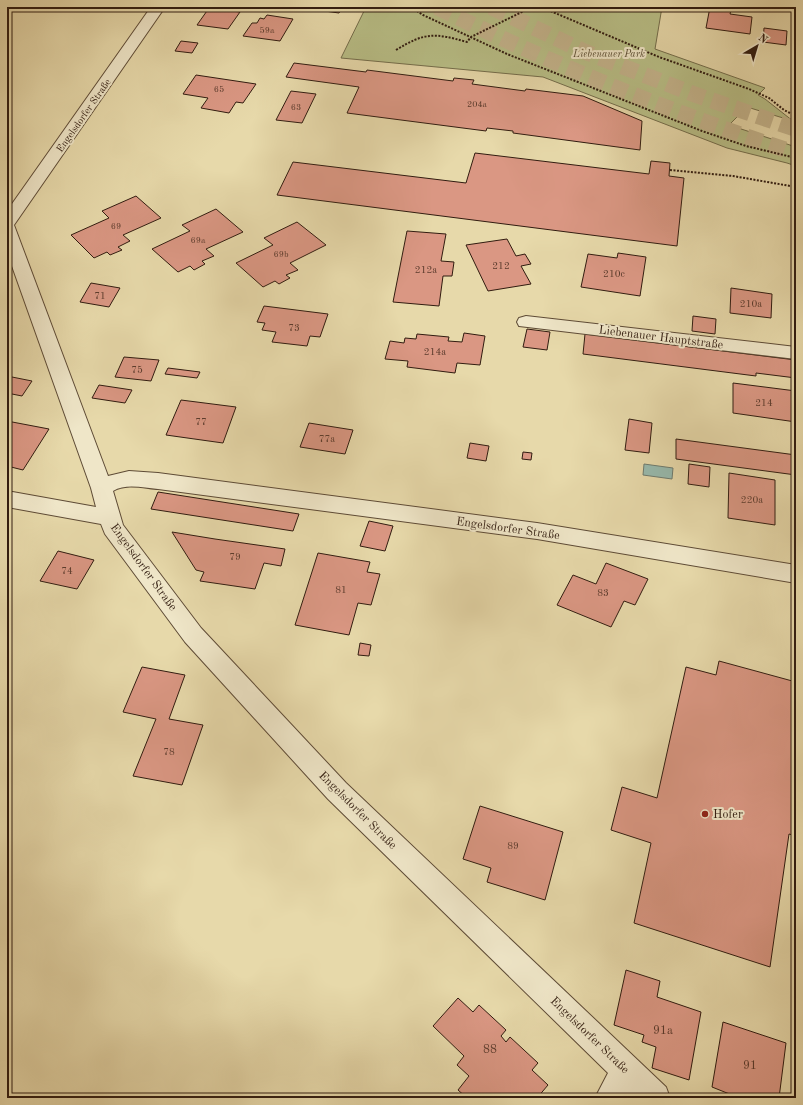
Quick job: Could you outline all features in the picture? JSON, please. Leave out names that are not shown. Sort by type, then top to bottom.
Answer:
[{"type":"street","name":"Engelsdorfer Straße","points":[[7,223],[158,7]]},
{"type":"street","name":"Engelsdorfer Straße","points":[[7,228],[102,488],[113,528],[193,634],[337,792],[655,1098]]},
{"type":"street","name":"Liebenauer Hauptstraße","points":[[526,322],[796,353]]},
{"type":"street","name":"Engelsdorfer Straße","points":[[102,488],[111,481],[124,479],[158,481],[537,531],[796,574]]},
{"type":"street","points":[[7,499],[110,517]]},
{"type":"street","points":[[610,1098],[627,1071]]},
{"type":"path","points":[[411,7],[423,15],[507,54],[702,131],[746,146],[796,158]]},
{"type":"path","points":[[396,50],[420,36],[436,34],[466,42],[532,7]]},
{"type":"path","points":[[541,7],[659,57],[749,89],[769,98],[784,110],[796,116]]},
{"type":"path","points":[[670,170],[699,171],[796,187]]},
{"type":"green space","name":"Liebenauer Park","points":[[366,7],[662,7],[655,49],[765,88],[758,95],[793,121],[747,107],[729,125],[796,147],[796,166],[727,148],[543,77],[341,58]]},
{"type":"water","points":[[644,464],[673,468],[672,479],[643,475]]},
{"type":"building","points":[[311,7],[347,7],[342,8],[339,13],[310,9]]},
{"type":"building","points":[[710,7],[731,10],[730,14],[752,17],[750,34],[706,28]]},
{"type":"building","points":[[209,8],[240,12],[228,29],[197,25]]},
{"type":"building","points":[[267,15],[293,19],[280,41],[243,36],[252,23],[257,23],[260,18],[264,19]]},
{"type":"building","points":[[764,28],[787,31],[786,45],[763,42]]},
{"type":"building","points":[[181,41],[198,43],[192,53],[175,51]]},
{"type":"building","points":[[294,63],[366,72],[367,70],[453,81],[454,78],[474,80],[472,84],[525,91],[526,89],[583,96],[642,121],[640,150],[513,133],[513,131],[487,128],[486,131],[347,113],[359,87],[286,77]]},
{"type":"building","points":[[196,75],[256,84],[243,103],[236,102],[229,113],[201,108],[208,98],[183,94]]},
{"type":"building","points":[[291,91],[316,94],[302,123],[276,120]]},
{"type":"building","points":[[475,153],[649,174],[651,161],[670,163],[669,176],[684,178],[677,246],[277,195],[293,162],[466,183]]},
{"type":"building","points":[[136,196],[161,218],[123,235],[130,241],[118,247],[122,250],[110,255],[107,252],[94,258],[71,235],[109,218],[102,211]]},
{"type":"building","points":[[216,209],[243,232],[206,249],[214,256],[202,261],[205,264],[194,270],[190,266],[178,272],[152,249],[190,231],[182,225]]},
{"type":"building","points":[[297,222],[326,245],[290,263],[298,270],[286,275],[290,278],[279,284],[275,281],[263,287],[236,263],[273,245],[264,238]]},
{"type":"building","points":[[407,231],[446,234],[441,261],[454,262],[452,276],[443,276],[439,306],[393,302]]},
{"type":"building","points":[[507,239],[516,256],[525,254],[531,264],[521,266],[531,284],[488,291],[466,245]]},
{"type":"building","points":[[618,253],[646,257],[640,296],[581,287],[588,254],[617,258]]},
{"type":"building","points":[[91,283],[120,288],[109,307],[80,302]]},
{"type":"building","points":[[731,288],[772,294],[771,318],[730,313]]},
{"type":"building","points":[[264,306],[328,314],[320,337],[310,336],[307,346],[272,342],[276,332],[262,330],[265,323],[257,322]]},
{"type":"building","points":[[693,316],[716,319],[715,334],[692,331]]},
{"type":"building","points":[[527,329],[550,332],[547,350],[523,347]]},
{"type":"building","points":[[464,333],[485,336],[480,365],[457,363],[455,373],[407,367],[408,361],[385,359],[390,341],[404,343],[405,338],[416,339],[417,334],[449,337],[448,341],[462,342]]},
{"type":"building","points":[[585,334],[796,360],[796,378],[756,373],[756,376],[583,354]]},
{"type":"building","points":[[124,357],[159,360],[151,381],[115,377]]},
{"type":"building","points":[[168,368],[200,372],[197,378],[165,374]]},
{"type":"building","points":[[7,376],[32,381],[22,396],[7,393]]},
{"type":"building","points":[[733,383],[796,391],[796,422],[733,413]]},
{"type":"building","points":[[99,385],[132,390],[125,403],[92,398]]},
{"type":"building","points":[[181,400],[236,407],[223,443],[166,435]]},
{"type":"building","points":[[629,419],[652,423],[649,453],[625,450]]},
{"type":"building","points":[[7,421],[49,429],[23,470],[7,466]]},
{"type":"building","points":[[309,423],[353,430],[345,454],[300,447]]},
{"type":"building","points":[[676,439],[796,455],[796,475],[676,459]]},
{"type":"building","points":[[470,443],[489,446],[486,461],[467,458]]},
{"type":"building","points":[[523,452],[532,453],[531,460],[522,459]]},
{"type":"building","points":[[689,464],[710,467],[709,487],[688,484]]},
{"type":"building","points":[[729,473],[775,480],[775,525],[728,518]]},
{"type":"building","points":[[158,492],[299,514],[293,531],[151,509]]},
{"type":"building","points":[[369,521],[393,526],[385,551],[360,546]]},
{"type":"building","points":[[172,532],[285,549],[281,566],[264,563],[255,589],[200,581],[204,572],[196,570]]},
{"type":"building","points":[[58,551],[94,560],[77,589],[40,581]]},
{"type":"building","points":[[318,553],[370,562],[367,572],[380,574],[371,605],[358,603],[349,635],[295,625]]},
{"type":"building","points":[[606,563],[648,579],[635,605],[624,601],[611,627],[557,605],[573,575],[596,584]]},
{"type":"building","points":[[360,643],[371,645],[369,656],[358,655]]},
{"type":"building","name":"Hofer","points":[[719,661],[796,682],[796,836],[789,834],[770,967],[634,923],[651,843],[611,830],[622,787],[657,798],[686,667],[716,675]]},
{"type":"building","points":[[142,667],[185,675],[169,719],[203,725],[182,785],[133,776],[156,719],[123,712]]},
{"type":"building","points":[[480,806],[563,832],[545,900],[487,882],[491,868],[463,859]]},
{"type":"building","points":[[626,970],[660,981],[657,997],[701,1012],[689,1080],[652,1068],[656,1047],[642,1042],[644,1035],[614,1025]]},
{"type":"building","points":[[458,998],[473,1012],[479,1005],[506,1030],[501,1036],[506,1042],[510,1037],[538,1063],[532,1070],[548,1085],[537,1098],[467,1098],[458,1090],[469,1076],[457,1065],[464,1056],[433,1026]]},
{"type":"building","points":[[723,1022],[786,1043],[779,1098],[737,1098],[712,1087]]},
{"type":"tunnel","points":[[437,7],[525,49],[614,87],[659,105],[796,153]]},
{"type":"tunnel","points":[[491,7],[583,51],[696,95],[796,129]]},
{"type":"place","name":"Hofer","points":[[705,814]]}]
